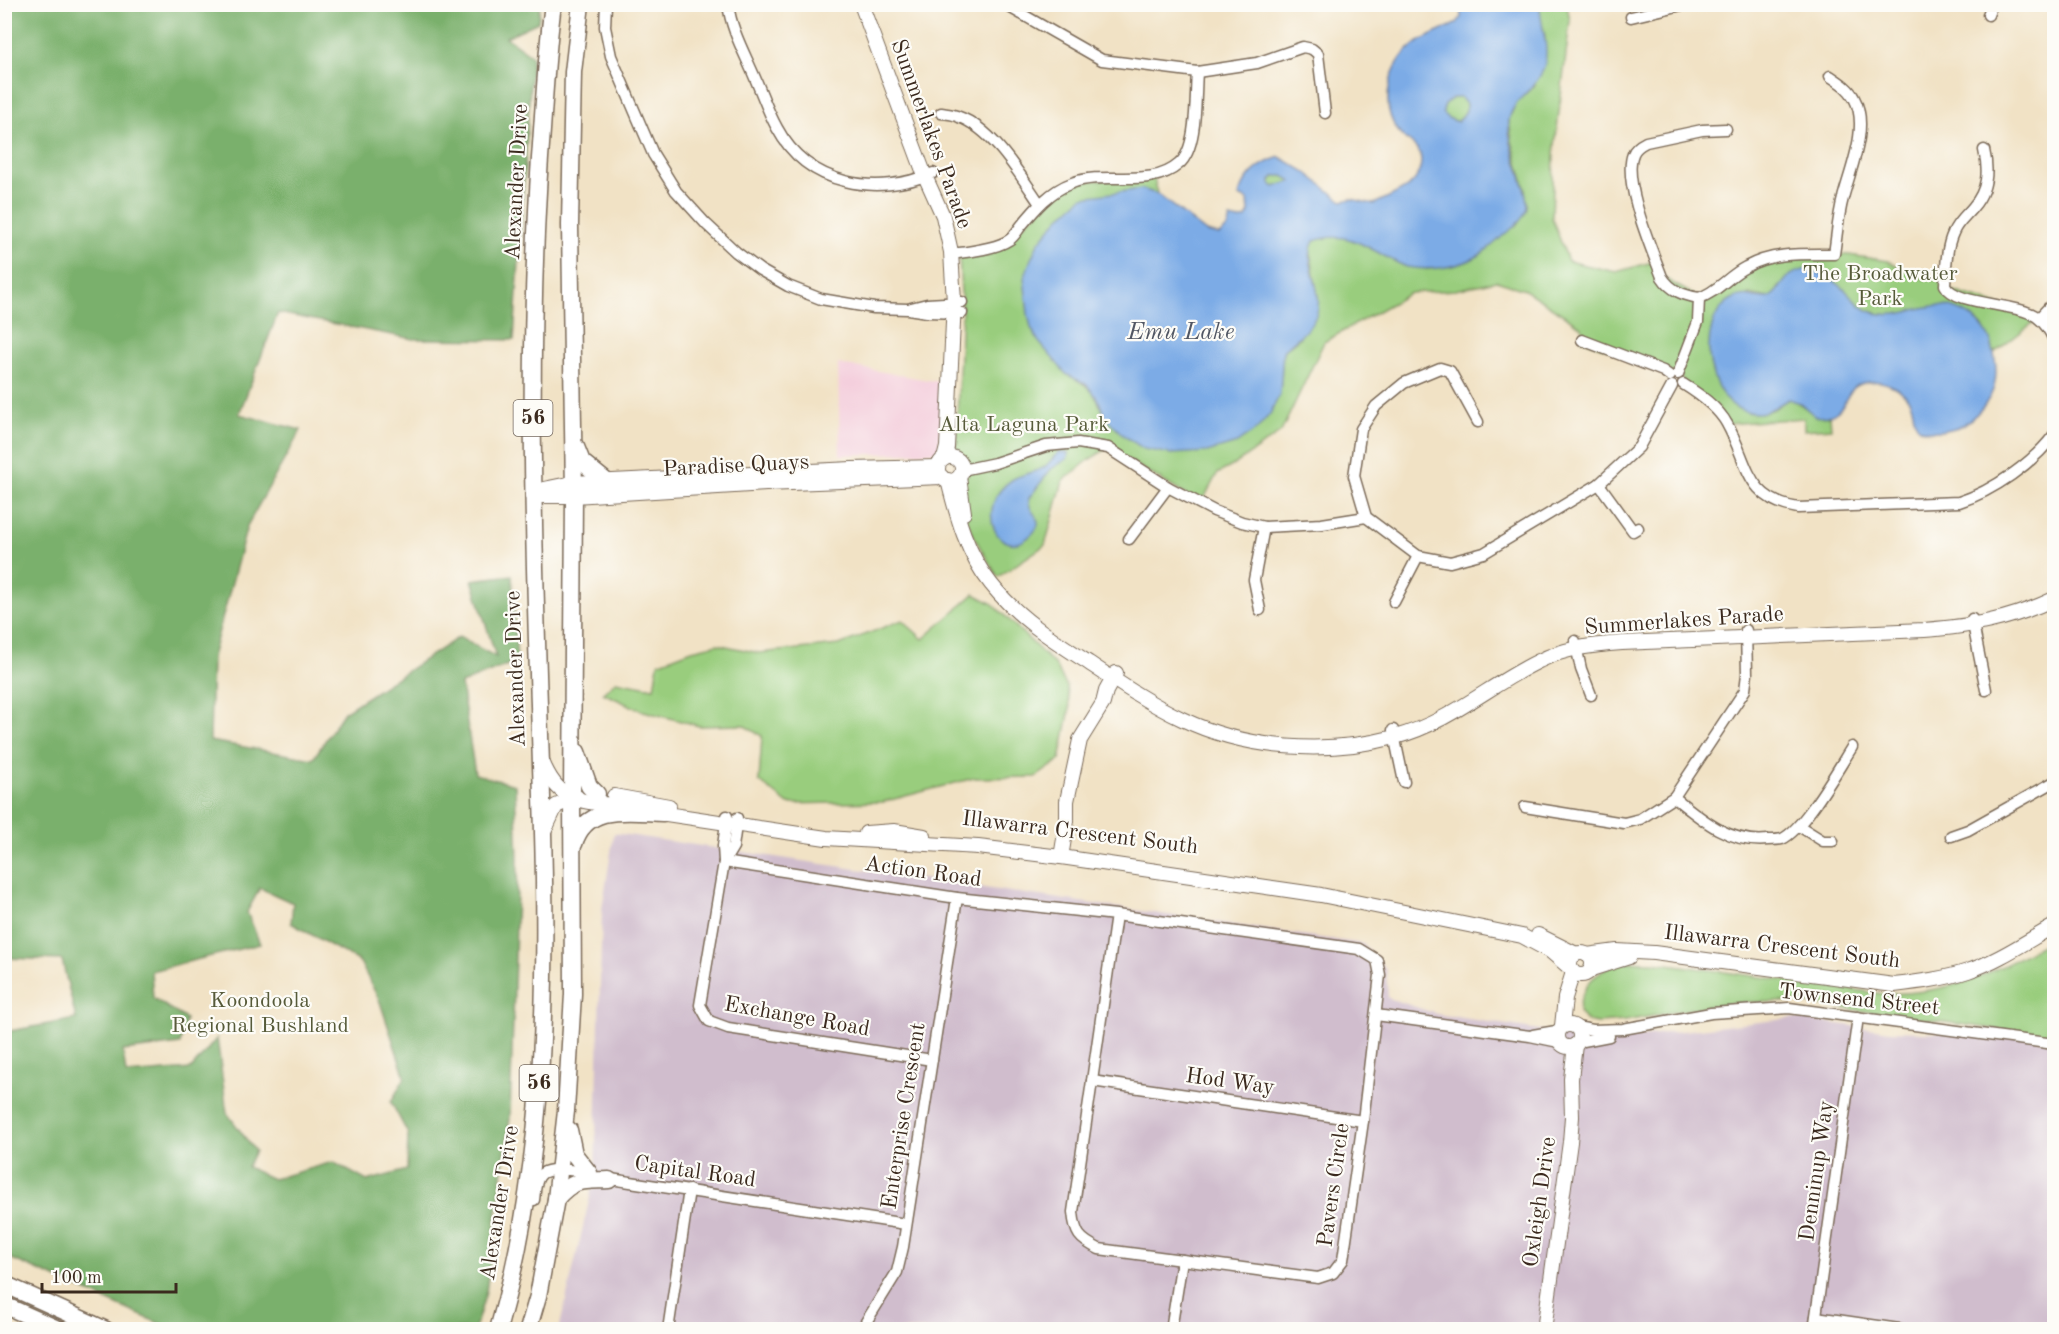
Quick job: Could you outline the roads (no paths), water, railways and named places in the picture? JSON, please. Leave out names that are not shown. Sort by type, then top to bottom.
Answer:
[{"type":"main road","name":"Alexander Drive","points":[[498,1329],[508,1293],[533,1149],[539,1090],[543,994],[544,832],[533,493],[532,352],[537,213],[548,42],[553,4]]},
{"type":"main road","name":"56","points":[[528,1329],[538,1296],[556,1199],[566,1111],[573,994],[574,490],[570,213],[573,72],[581,4]]},
{"type":"main road","points":[[573,440],[582,462],[607,482]]},
{"type":"main road","points":[[573,728],[579,758],[589,786],[597,794]]},
{"type":"main road","points":[[572,851],[579,829],[594,816],[611,813],[663,813]]},
{"type":"main road","points":[[566,1111],[571,1147],[579,1162],[590,1173]]},
{"type":"main road","points":[[556,1199],[566,1187],[573,1184],[609,1180]]},
{"type":"main road","points":[[4,1284],[106,1329]]},
{"type":"main road","points":[[4,1305],[60,1329]]},
{"type":"street","points":[[606,4],[605,27],[609,48],[653,154],[676,191],[736,252],[760,270],[821,299],[874,308],[958,308]]},
{"type":"street","points":[[728,4],[735,33],[778,129],[796,153],[816,170],[836,180],[884,186],[929,174]]},
{"type":"street","name":"Summerlakes Parade","points":[[861,4],[929,174],[950,216],[958,308],[951,469],[967,525],[983,558],[1013,599],[1043,625],[1182,719],[1217,732],[1284,747],[1355,745],[1443,718],[1539,660],[1576,645],[1973,622],[2012,617],[2055,599]]},
{"type":"street","name":"Summerlakes Parade","points":[[869,4],[929,174]]},
{"type":"street","points":[[1631,17],[1686,4]]},
{"type":"street","points":[[1011,8],[1102,60],[1197,72],[1257,63],[1303,46],[1312,49],[1318,54],[1325,113]]},
{"type":"street","points":[[955,253],[1000,245],[1011,240],[1040,204],[1055,191],[1073,182],[1093,178],[1164,174],[1180,164],[1191,146],[1197,72]]},
{"type":"street","points":[[1726,129],[1702,130],[1646,142],[1639,145],[1631,161],[1636,203],[1662,277],[1676,292],[1699,298],[1717,290],[1735,274],[1764,258],[1782,255],[1834,254],[1840,211],[1855,159],[1860,121],[1858,107],[1853,96],[1830,76]]},
{"type":"street","points":[[940,113],[959,116],[978,127],[1008,156],[1040,204]]},
{"type":"street","points":[[1984,150],[1988,174],[1985,188],[1980,198],[1953,231],[1949,242],[1945,285],[1952,293],[1965,298],[2016,308],[2039,318],[2055,340]]},
{"type":"street","points":[[1478,422],[1450,370],[1440,368],[1404,383],[1376,406],[1361,429],[1354,476],[1365,517],[1418,556],[1450,562],[1484,553],[1599,484],[1640,447],[1676,380],[1698,322],[1699,298]]},
{"type":"street","points":[[2039,318],[2055,302]]},
{"type":"street","points":[[1582,340],[1663,371],[1716,409],[1727,424],[1750,478],[1765,494],[1781,505],[1798,508],[1959,502],[1980,495],[1999,482],[2043,450],[2055,435]]},
{"type":"street","name":"Paradise Quays","points":[[574,490],[607,482],[852,475],[951,469],[985,465],[1046,446],[1078,443],[1108,448],[1168,486],[1214,511],[1242,522],[1264,527],[1322,524],[1365,517]]},
{"type":"street","name":"Paradise Quays","points":[[533,493],[766,484],[852,475]]},
{"type":"street","points":[[1599,484],[1633,531],[1638,528]]},
{"type":"street","points":[[1130,539],[1168,486]]},
{"type":"street","points":[[1260,610],[1254,580],[1264,527]]},
{"type":"street","points":[[1394,602],[1418,556]]},
{"type":"street","name":"Summerlakes Parade","points":[[1973,622],[2055,589]]},
{"type":"street","points":[[1973,622],[1986,690]]},
{"type":"street","points":[[1525,807],[1624,823],[1640,819],[1674,797],[1745,690],[1746,634]]},
{"type":"street","points":[[1576,645],[1591,695]]},
{"type":"street","points":[[1058,853],[1068,821],[1067,801],[1080,741],[1103,703],[1114,696],[1120,679]]},
{"type":"street","points":[[1394,733],[1404,782]]},
{"type":"street","points":[[1674,797],[1704,822],[1731,837],[1759,841],[1781,839],[1799,826],[1852,747]]},
{"type":"street","points":[[541,759],[556,788],[572,798]]},
{"type":"street","points":[[1951,836],[1968,830],[2055,782]]},
{"type":"street","name":"Illawarra Crescent South","points":[[572,798],[588,793],[597,794],[731,820]]},
{"type":"street","points":[[544,832],[556,806],[572,798]]},
{"type":"street","name":"Illawarra Crescent South","points":[[572,798],[663,813],[731,820],[860,832],[894,831],[1301,884],[1510,927],[1547,939],[1581,955],[1617,951],[1654,952],[1894,985],[1928,981],[1970,970],[2003,955],[2055,926]]},
{"type":"street","name":"Exchange Road","points":[[731,820],[732,847],[724,862],[700,1005],[709,1021],[728,1028],[932,1060]]},
{"type":"street","points":[[1799,826],[1823,841],[1833,841]]},
{"type":"street","name":"Illawarra Crescent South","points":[[1058,853],[1321,895],[1510,934],[1539,944],[1580,971],[1636,953]]},
{"type":"street","name":"Action Road","points":[[724,862],[957,898],[1116,915]]},
{"type":"street","name":"Enterprise Crescent","points":[[861,1329],[897,1272],[957,898]]},
{"type":"street","name":"Pavers Circle","points":[[1116,915],[1359,949],[1377,960],[1380,975],[1376,1015],[1343,1260],[1333,1272],[1318,1278],[1099,1249],[1086,1242],[1075,1230],[1073,1212],[1116,915]]},
{"type":"street","points":[[1568,1027],[1557,1035],[1569,1044],[1580,1036],[1568,1027],[1565,998],[1580,971],[1592,963],[1581,955],[1571,959],[1580,971]]},
{"type":"street","name":"Townsend Street","points":[[1530,1036],[1568,1027],[1593,1030],[1623,1029],[1711,1013],[1789,1008],[2055,1044]]},
{"type":"street","name":"Townsend Street","points":[[1376,1015],[1530,1036],[1569,1044],[1609,1036],[1623,1029]]},
{"type":"street","name":"Denninup Way","points":[[1814,1329],[1858,1017]]},
{"type":"street","name":"Oxleigh Drive","points":[[1544,1329],[1569,1152],[1572,1117],[1569,1044]]},
{"type":"street","name":"Hod Way","points":[[1092,1081],[1363,1121]]},
{"type":"street","points":[[520,1231],[530,1219],[538,1177],[548,1170],[559,1171]]},
{"type":"street","name":"Capital Road","points":[[559,1171],[572,1170],[590,1173],[609,1180],[689,1190],[906,1224]]},
{"type":"street","points":[[668,1329],[689,1190]]},
{"type":"street","points":[[1171,1329],[1182,1260]]},
{"type":"street","points":[[1816,1317],[1906,1329]]},
{"type":"water","name":"Emu Lake","points":[[1460,5],[1540,5],[1546,49],[1545,63],[1538,79],[1511,112],[1509,120],[1510,140],[1526,195],[1527,205],[1520,221],[1489,248],[1470,260],[1453,266],[1424,269],[1407,267],[1363,244],[1345,238],[1335,237],[1314,241],[1310,258],[1318,295],[1317,313],[1307,329],[1283,351],[1280,394],[1270,414],[1257,429],[1237,443],[1207,452],[1171,454],[1144,449],[1124,436],[1105,417],[1098,399],[1086,384],[1066,374],[1039,342],[1031,328],[1024,278],[1038,243],[1059,218],[1083,197],[1142,189],[1157,194],[1206,232],[1219,235],[1227,228],[1230,218],[1239,220],[1246,218],[1249,212],[1248,200],[1239,196],[1249,176],[1260,166],[1280,157],[1304,171],[1342,201],[1351,199],[1374,204],[1396,194],[1414,181],[1421,162],[1418,150],[1400,134],[1392,121],[1388,100],[1391,78],[1401,58],[1412,46],[1457,23],[1461,17]],"holes":[[[1453,98],[1461,98],[1466,104],[1466,111],[1458,122],[1443,114],[1445,104]],[[1275,176],[1283,176],[1292,181],[1275,187],[1271,184]]]},
{"type":"water","points":[[1808,269],[1831,279],[1861,306],[1875,313],[1898,314],[1925,307],[1942,306],[1952,307],[1970,316],[1989,337],[1996,368],[1993,390],[1982,409],[1964,424],[1931,431],[1923,430],[1918,426],[1909,401],[1900,391],[1881,382],[1858,385],[1852,390],[1841,408],[1828,416],[1816,417],[1800,403],[1789,399],[1759,413],[1741,410],[1727,400],[1717,384],[1711,365],[1709,346],[1712,327],[1720,310],[1737,297],[1746,295],[1769,298],[1788,277]]},
{"type":"water","points":[[1060,452],[1069,453],[1067,459],[1051,469],[1029,498],[1030,506],[1038,521],[1036,530],[1020,542],[1009,543],[1000,538],[994,529],[992,517],[993,504],[1000,491],[1013,479],[1043,468]]},
{"type":"park label","name":"The Broadwater Park","points":[[1880,286]]},
{"type":"park label","name":"Alta Laguna Park","points":[[1024,425]]},
{"type":"park label","name":"Koondoola Regional Bushland","points":[[260,1014]]}]
